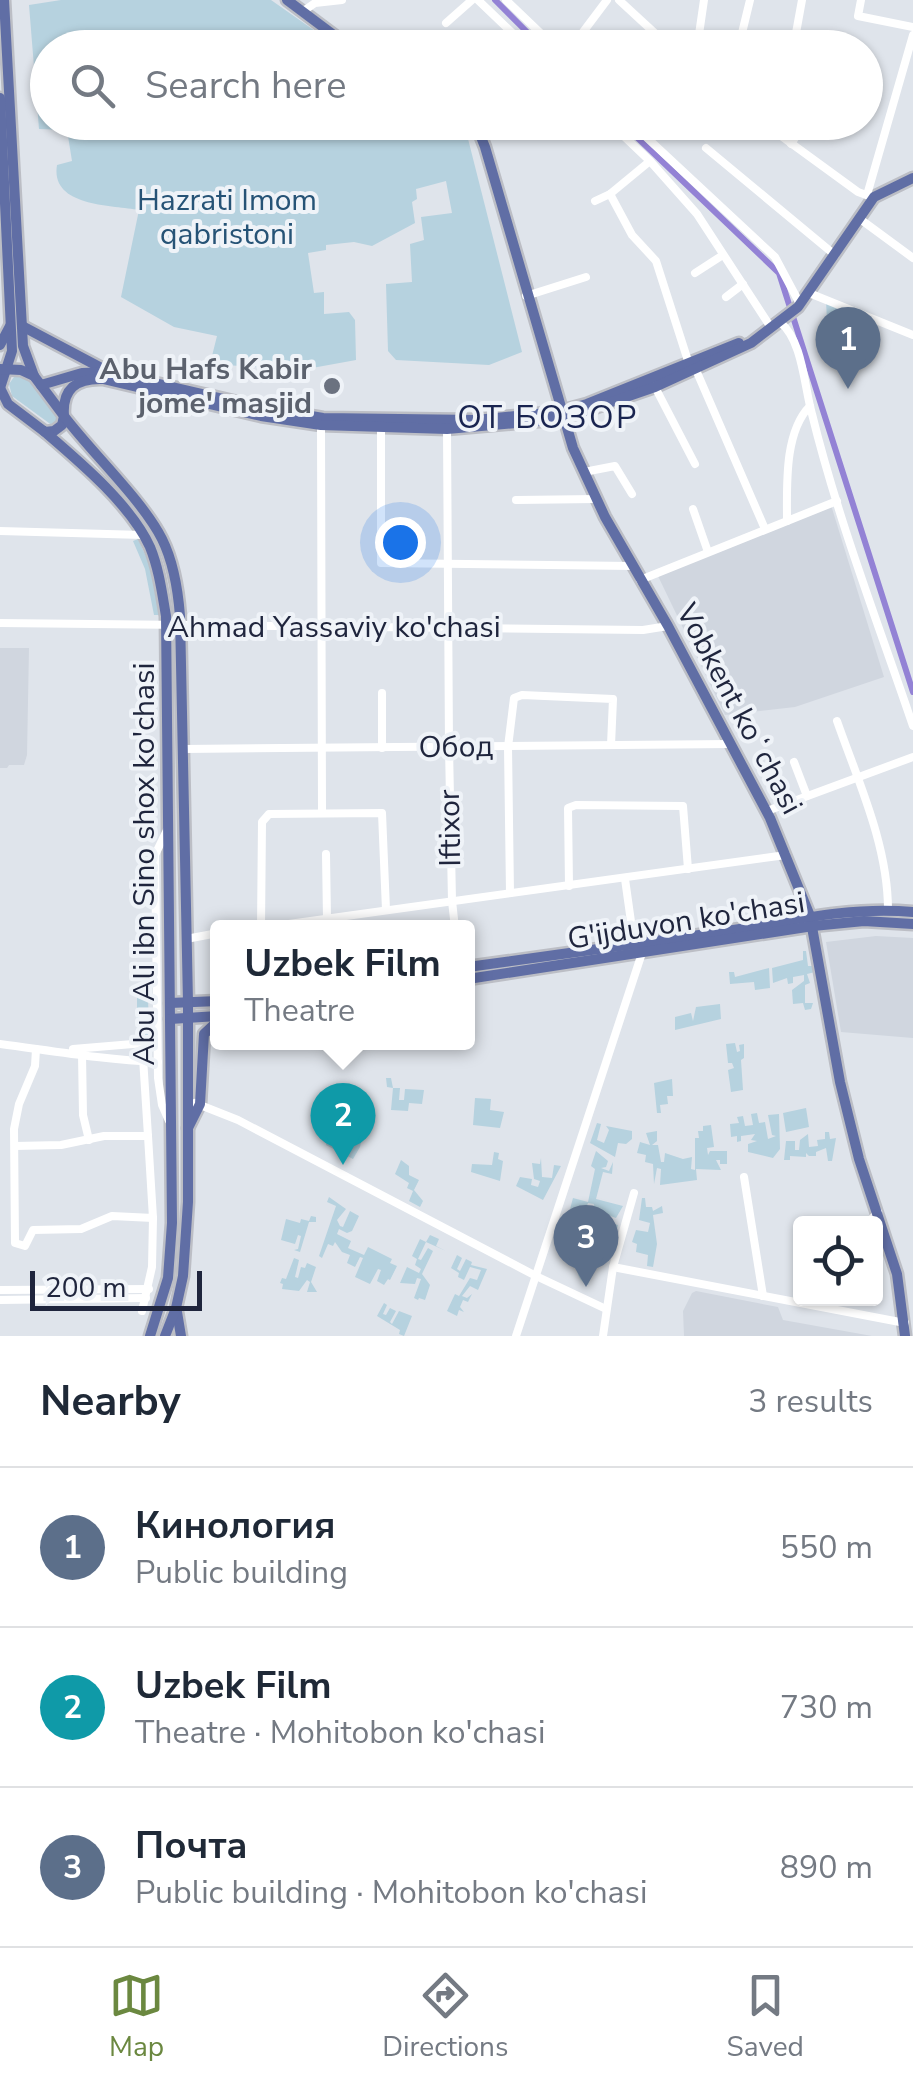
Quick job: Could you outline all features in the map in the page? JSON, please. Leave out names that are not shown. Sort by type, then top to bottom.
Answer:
[{"type":"main road","points":[[4,0],[24,354],[38,381]]},
{"type":"main road","points":[[287,0],[326,30]]},
{"type":"main road","points":[[0,98],[12,316],[12,351],[0,389],[6,409]]},
{"type":"main road","name":"Vobkent koʻchasi","points":[[483,140],[561,415],[584,472],[767,810],[812,921],[840,1082],[859,1159],[897,1274],[905,1336]]},
{"type":"main road","points":[[45,432],[60,428],[66,394],[84,380],[112,381],[356,420],[462,421],[561,415],[740,349],[809,293],[860,219],[871,196],[913,178]]},
{"type":"main road","points":[[0,345],[8,334],[12,316]]},
{"type":"main road","points":[[22,326],[108,372],[261,416],[321,425],[447,429],[561,415],[655,387],[781,319]]},
{"type":"main road","points":[[4,370],[22,370],[38,381],[108,372]]},
{"type":"main road","name":"Abu Ali ibn Sino shox ko'chasi","points":[[38,381],[159,534],[172,568],[182,642],[188,1019],[194,1102]]},
{"type":"main road","name":"Abu Ali ibn Sino shox ko'chasi","points":[[6,409],[45,432],[76,459],[143,535],[158,570],[167,626],[170,1264],[161,1309],[150,1336]]},
{"type":"main road","name":"G'ijduvon ko'chasi","points":[[475,977],[812,921],[888,910],[913,912]]},
{"type":"main road","name":"G'ijduvon ko'chasi","points":[[812,921],[913,924]]},
{"type":"main road","name":"G'ijduvon ko'chasi","points":[[475,966],[638,948]]},
{"type":"main road","points":[[170,1003],[210,1002]]},
{"type":"main road","points":[[170,1019],[210,1018]]},
{"type":"main road","points":[[166,1336],[176,1308],[186,1248],[187,1128],[203,1038],[210,1027]]},
{"type":"main road","points":[[176,1308],[181,1336]]},
{"type":"street","points":[[302,12],[314,3],[342,0]]},
{"type":"street","points":[[446,24],[475,0],[508,30]]},
{"type":"street","points":[[506,0],[537,30]]},
{"type":"street","points":[[584,30],[607,0]]},
{"type":"street","points":[[620,0],[651,30]]},
{"type":"street","points":[[700,30],[704,0]]},
{"type":"street","points":[[743,30],[750,0]]},
{"type":"street","points":[[797,30],[802,0]]},
{"type":"street","points":[[861,0],[858,16],[913,27]]},
{"type":"street","points":[[787,140],[871,196],[913,35]]},
{"type":"street","points":[[628,140],[697,214],[768,323]]},
{"type":"street","points":[[648,140],[775,257],[798,304]]},
{"type":"street","points":[[792,144],[794,140]]},
{"type":"street","points":[[706,148],[835,255]]},
{"type":"street","points":[[595,201],[610,194],[650,160]]},
{"type":"street","points":[[610,194],[632,235],[656,261],[692,367],[765,530]]},
{"type":"street","points":[[860,219],[913,258]]},
{"type":"street","points":[[695,273],[723,254]]},
{"type":"street","points":[[526,296],[586,276]]},
{"type":"street","points":[[726,296],[742,284]]},
{"type":"street","points":[[809,293],[913,335]]},
{"type":"street","points":[[781,319],[791,338],[837,500],[913,726]]},
{"type":"street","points":[[655,387],[695,464]]},
{"type":"street","points":[[787,520],[797,420],[810,406]]},
{"type":"street","points":[[321,425],[322,812]]},
{"type":"street","points":[[381,429],[381,563],[632,566]]},
{"type":"street","name":"Iftixor","points":[[447,429],[454,920]]},
{"type":"street","points":[[584,472],[616,466],[632,494]]},
{"type":"street","points":[[516,500],[596,500]]},
{"type":"street","points":[[640,580],[837,500]]},
{"type":"street","points":[[693,509],[708,552]]},
{"type":"street","points":[[0,531],[143,535]]},
{"type":"street","name":"Ahmad Yassaviy ko'chasi","points":[[0,623],[643,630],[668,626]]},
{"type":"street","points":[[382,693],[382,748]]},
{"type":"street","points":[[510,894],[508,746],[514,698],[522,695],[613,699],[611,745]]},
{"type":"street","points":[[838,720],[886,876],[888,910]]},
{"type":"street","name":"Обод","points":[[183,749],[730,744]]},
{"type":"street","points":[[767,810],[913,757]]},
{"type":"street","points":[[794,762],[807,796]]},
{"type":"street","points":[[569,886],[568,808],[576,806],[683,806],[688,869]]},
{"type":"street","points":[[261,920],[263,818],[268,814],[382,813],[386,910]]},
{"type":"street","points":[[170,820],[156,855],[158,1062],[160,1098],[170,1123]]},
{"type":"street","points":[[326,854],[327,918]]},
{"type":"street","points":[[314,920],[787,854]]},
{"type":"street","points":[[516,1336],[638,948],[625,879]]},
{"type":"street","points":[[186,939],[210,935]]},
{"type":"street","points":[[142,1042],[149,1218],[147,1293],[142,1311]]},
{"type":"street","points":[[64,1050],[157,1042]]},
{"type":"street","points":[[0,1044],[158,1062]]},
{"type":"street","points":[[36,1048],[34,1066],[16,1115],[14,1243],[25,1246],[33,1230],[80,1229],[112,1216],[149,1218]]},
{"type":"street","points":[[82,1054],[83,1115],[89,1140]]},
{"type":"street","points":[[194,1102],[291,1147],[606,1309]]},
{"type":"street","points":[[0,1145],[60,1145],[104,1136],[148,1136]]},
{"type":"street","points":[[744,1177],[763,1296]]},
{"type":"street","points":[[602,1336],[614,1267],[634,1193]]},
{"type":"street","points":[[874,1216],[878,1212]]},
{"type":"street","points":[[614,1267],[793,1299]]},
{"type":"street","points":[[0,1290],[147,1293]]},
{"type":"street","points":[[0,1300],[147,1293]]},
{"type":"street","points":[[828,1306],[905,1323]]},
{"type":"shaded area","points":[[831,505],[884,677],[795,707],[725,715],[657,574]]},
{"type":"shaded area","points":[[0,648],[29,648],[27,755],[24,765],[7,768],[0,768]]},
{"type":"shaded area","points":[[876,936],[913,938],[913,1038],[841,1032],[826,942]]},
{"type":"shaded area","points":[[696,1291],[778,1307],[783,1320],[872,1336],[684,1336],[683,1311]]},
{"type":"green space","name":"Hazrati Imom qabristoni","points":[[61,0],[271,0],[314,30],[31,30],[29,5]]},
{"type":"green space","name":"Hazrati Imom qabristoni","points":[[69,140],[468,140],[522,352],[489,365],[396,360],[388,351],[386,284],[412,282],[410,244],[424,240],[421,217],[452,213],[446,181],[416,189],[417,199],[412,202],[415,223],[372,246],[354,242],[326,245],[326,250],[308,253],[314,293],[324,292],[324,314],[349,312],[355,320],[356,360],[301,370],[210,364],[217,336],[174,327],[121,297],[139,210],[99,205],[63,189],[57,179],[57,165],[72,161]]},
{"type":"green space","points":[[826,301],[848,311],[846,331],[820,334],[827,321]]},
{"type":"green space","points":[[21,375],[29,379],[58,419],[53,426],[12,396],[9,384]]},
{"type":"green space","points":[[138,539],[150,565],[159,615],[154,615],[145,569],[133,541]]},
{"type":"green space","points":[[803,951],[808,966],[814,966],[815,972],[807,974],[810,983],[805,985],[805,1003],[813,1003],[811,1009],[805,1010],[803,1003],[793,1004],[792,990],[804,981],[804,975],[793,977],[793,983],[788,984],[787,978],[773,983],[772,968],[803,960]]},
{"type":"green space","points":[[769,968],[770,988],[755,990],[754,982],[730,984],[729,972],[734,972],[735,977]]},
{"type":"green space","points":[[137,995],[148,995],[149,1036],[137,1036]]},
{"type":"green space","points":[[720,1004],[721,1019],[675,1030],[675,1017],[691,1013],[693,1021],[696,1007]]},
{"type":"green space","points":[[735,1043],[737,1052],[739,1045],[744,1044],[743,1090],[731,1092],[728,1070],[734,1068],[728,1063],[726,1044]]},
{"type":"green space","points":[[672,1079],[673,1096],[667,1096],[668,1104],[660,1105],[661,1113],[657,1113],[654,1083]]},
{"type":"green space","points":[[393,1088],[400,1088],[399,1100],[404,1100],[405,1089],[424,1090],[422,1104],[409,1103],[408,1111],[391,1110]]},
{"type":"green space","points":[[475,1098],[491,1099],[490,1110],[504,1112],[500,1128],[473,1125]]},
{"type":"green space","points":[[333,1108],[366,1113],[365,1124],[352,1122],[352,1127],[364,1129],[353,1159],[326,1145]]},
{"type":"green space","points":[[806,1108],[809,1127],[786,1132],[783,1113]]},
{"type":"green space","points":[[757,1113],[759,1123],[765,1122],[768,1139],[776,1136],[772,1135],[768,1115],[779,1114],[780,1149],[773,1158],[748,1152],[748,1144],[757,1141],[751,1140],[755,1134],[741,1136],[737,1142],[737,1136],[731,1137],[730,1124],[739,1123],[737,1117],[743,1116],[745,1126],[753,1125],[751,1114]]},
{"type":"green space","points":[[597,1123],[601,1124],[597,1140],[604,1143],[609,1130],[606,1126],[632,1131],[632,1139],[626,1144],[618,1143],[615,1157],[590,1143]]},
{"type":"green space","points":[[711,1125],[714,1147],[707,1148],[708,1155],[710,1151],[727,1151],[727,1164],[716,1160],[721,1170],[696,1169],[697,1180],[660,1185],[661,1169],[657,1168],[654,1184],[653,1164],[645,1162],[646,1155],[637,1153],[640,1142],[650,1145],[646,1133],[657,1131],[657,1141],[652,1145],[658,1145],[661,1162],[665,1153],[683,1159],[692,1157],[691,1169],[695,1170],[695,1138],[699,1138],[698,1131],[703,1131],[703,1126]]},
{"type":"green space","points":[[825,1132],[829,1132],[830,1139],[836,1138],[832,1161],[828,1161],[826,1148],[816,1152],[816,1156],[806,1153],[806,1157],[790,1156],[790,1160],[784,1160],[786,1141],[795,1141],[795,1150],[799,1150],[800,1140],[808,1134],[809,1147],[818,1146],[817,1140],[825,1139]]},
{"type":"green space","points":[[596,1151],[608,1161],[601,1168],[609,1171],[613,1162],[612,1174],[603,1172],[596,1199],[623,1206],[616,1218],[602,1213],[601,1220],[618,1225],[617,1229],[603,1226],[597,1262],[582,1256],[578,1259],[578,1265],[593,1270],[588,1285],[578,1274],[577,1267],[578,1258],[560,1251],[567,1233],[573,1235],[575,1229],[586,1232],[594,1204],[588,1203],[580,1214],[570,1209],[573,1198],[588,1202]]},
{"type":"green space","points":[[494,1152],[503,1161],[500,1181],[471,1172],[472,1164],[492,1165]]},
{"type":"green space","points":[[541,1158],[542,1177],[552,1178],[554,1165],[561,1166],[543,1200],[516,1186],[520,1177],[532,1179],[531,1185],[538,1187],[540,1181],[534,1179],[532,1163],[540,1164]]},
{"type":"green space","points":[[401,1160],[409,1166],[409,1175],[419,1180],[414,1190],[423,1201],[420,1207],[409,1201],[413,1191],[407,1188],[409,1183],[395,1174]]},
{"type":"green space","points":[[329,1197],[346,1209],[337,1220],[340,1226],[343,1227],[350,1211],[359,1216],[352,1231],[339,1229],[337,1234],[351,1241],[348,1248],[364,1255],[368,1247],[392,1259],[390,1263],[397,1266],[384,1285],[377,1281],[381,1270],[378,1269],[370,1284],[355,1277],[363,1258],[355,1267],[347,1263],[350,1255],[335,1242],[333,1246],[328,1244],[322,1258],[319,1256],[336,1206],[327,1202]]},
{"type":"green space","points":[[642,1198],[653,1211],[662,1206],[663,1213],[653,1215],[657,1244],[653,1267],[647,1266],[648,1255],[636,1252],[637,1244],[632,1242],[636,1230],[648,1232],[650,1223],[639,1220]]},
{"type":"green space","points":[[311,1216],[316,1217],[316,1222],[309,1222],[300,1252],[294,1250],[298,1249],[301,1236],[295,1244],[281,1240],[286,1219],[300,1223],[301,1219],[309,1221]]},
{"type":"green space","points":[[430,1235],[439,1239],[436,1246],[446,1251],[426,1242]]},
{"type":"green space","points":[[420,1239],[426,1242],[418,1259],[428,1248],[433,1251],[422,1274],[430,1285],[425,1300],[418,1300],[414,1298],[421,1279],[417,1278],[415,1284],[400,1283],[407,1267],[419,1273],[417,1259],[412,1256]]},
{"type":"green space","points":[[457,1255],[462,1258],[457,1269],[460,1271],[466,1259],[471,1265],[487,1269],[478,1290],[470,1286],[462,1296],[472,1294],[468,1302],[463,1300],[460,1307],[464,1312],[459,1310],[457,1316],[447,1311],[455,1294],[459,1296],[470,1278],[477,1280],[481,1270],[470,1267],[464,1280],[458,1277],[459,1273],[451,1268]]},
{"type":"green space","points":[[294,1258],[299,1260],[295,1277],[307,1263],[316,1267],[311,1282],[317,1292],[307,1292],[307,1280],[299,1291],[282,1289],[280,1283],[282,1278],[286,1279]]},
{"type":"green space","points":[[384,1303],[387,1305],[383,1314],[390,1308],[396,1311],[392,1324],[399,1311],[412,1316],[404,1336],[377,1316]]},
{"type":"waterway","points":[[495,0],[525,30]]},
{"type":"waterway","points":[[640,140],[779,273],[913,692]]},
{"type":"place","name":"Abu Hafs Kabir jome' masjid","points":[[332,386]]},
{"type":"place","name":"Кинология","points":[[848,389]]},
{"type":"place","name":"Uzbek Film","points":[[343,1165]]},
{"type":"place","name":"Почта","points":[[586,1287]]},
{"type":"district","name":"ОТ БОЗОР","points":[[548,417]]}]
